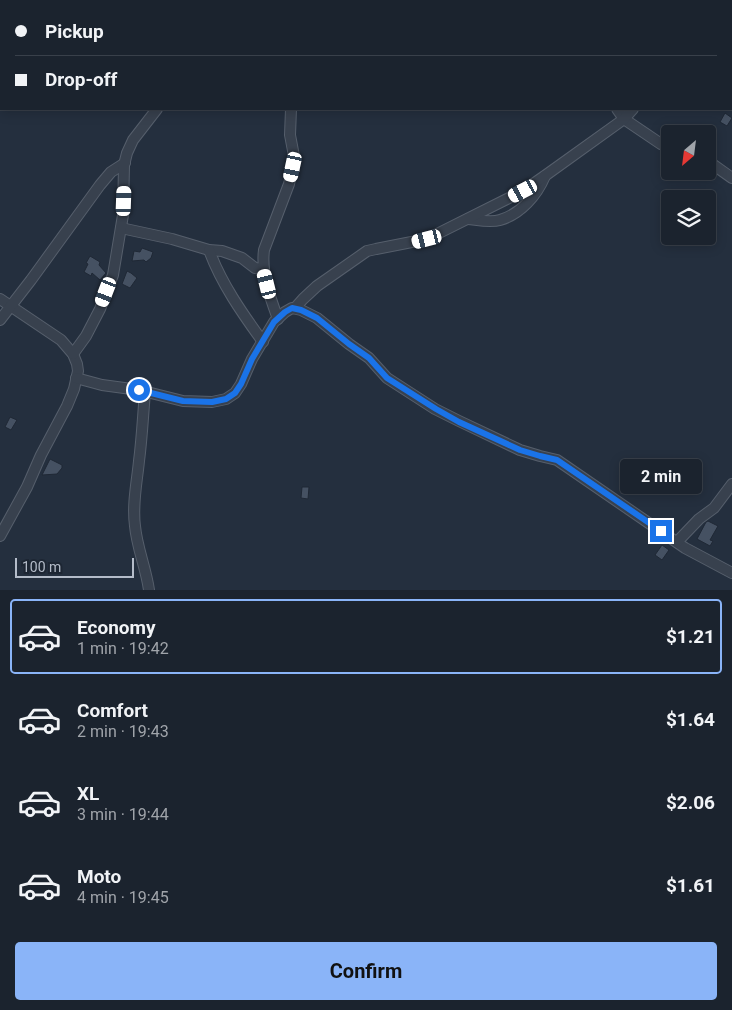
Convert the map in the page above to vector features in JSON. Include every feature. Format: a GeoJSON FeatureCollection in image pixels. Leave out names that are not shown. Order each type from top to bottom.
{"type":"FeatureCollection","features":[{"type":"Feature","properties":{"kind":"street"},"geometry":{"type":"LineString","coordinates":[[74,354],[100,309],[113,275],[123,215],[127,153],[133,140],[156,110]]}},
{"type":"Feature","properties":{"kind":"street"},"geometry":{"type":"LineString","coordinates":[[278,319],[262,261],[264,250],[289,184],[293,167],[294,156],[290,134],[291,110]]}},
{"type":"Feature","properties":{"kind":"street"},"geometry":{"type":"LineString","coordinates":[[618,110],[624,119],[661,144]]}},
{"type":"Feature","properties":{"kind":"street"},"geometry":{"type":"LineString","coordinates":[[295,308],[317,286],[367,251],[427,239],[523,191],[624,119],[632,110]]}},
{"type":"Feature","properties":{"kind":"street"},"geometry":{"type":"LineString","coordinates":[[0,320],[100,185],[111,172],[125,163]]}},
{"type":"Feature","properties":{"kind":"street"},"geometry":{"type":"LineString","coordinates":[[716,167],[732,178]]}},
{"type":"Feature","properties":{"kind":"street"},"geometry":{"type":"LineString","coordinates":[[468,219],[500,220],[514,214],[538,191],[546,175]]}},
{"type":"Feature","properties":{"kind":"street"},"geometry":{"type":"LineString","coordinates":[[121,228],[209,250],[222,251],[239,257],[255,268],[263,269]]}},
{"type":"Feature","properties":{"kind":"street"},"geometry":{"type":"LineString","coordinates":[[209,250],[222,280],[263,342]]}},
{"type":"Feature","properties":{"kind":"street"},"geometry":{"type":"LineString","coordinates":[[0,299],[62,340],[74,354],[78,370],[74,389],[67,406],[41,455],[27,487],[4,523],[0,536]]}},
{"type":"Feature","properties":{"kind":"street"},"geometry":{"type":"LineString","coordinates":[[76,378],[183,401],[212,402],[226,399],[235,393],[241,384],[252,359],[274,322],[285,312],[295,308],[317,318],[369,358],[387,378],[418,398],[459,422],[520,450],[557,460],[693,553],[732,573]]}},
{"type":"Feature","properties":{"kind":"street"},"geometry":{"type":"LineString","coordinates":[[145,392],[140,460],[134,500],[134,526],[148,590]]}},
{"type":"Feature","properties":{"kind":"street"},"geometry":{"type":"LineString","coordinates":[[677,542],[699,519],[714,508],[732,484]]}},
{"type":"Feature","properties":{"kind":"building"},"geometry":{"type":"Polygon","coordinates":[[[725,113],[732,118],[727,126],[720,122],[725,113]]]}},
{"type":"Feature","properties":{"kind":"building"},"geometry":{"type":"Polygon","coordinates":[[[142,248],[153,252],[151,258],[146,262],[144,260],[132,261],[134,251],[140,252],[142,248]]]}},
{"type":"Feature","properties":{"kind":"building"},"geometry":{"type":"Polygon","coordinates":[[[90,256],[100,262],[99,265],[106,273],[100,280],[92,273],[91,276],[84,272],[90,256]]]}},
{"type":"Feature","properties":{"kind":"building"},"geometry":{"type":"Polygon","coordinates":[[[127,271],[137,278],[130,288],[122,284],[127,271]]]}},
{"type":"Feature","properties":{"kind":"building"},"geometry":{"type":"Polygon","coordinates":[[[10,417],[17,420],[11,430],[5,427],[10,417]]]}},
{"type":"Feature","properties":{"kind":"building"},"geometry":{"type":"Polygon","coordinates":[[[50,459],[62,465],[62,468],[57,474],[42,475],[50,459]]]}},
{"type":"Feature","properties":{"kind":"building"},"geometry":{"type":"Polygon","coordinates":[[[302,487],[309,487],[308,499],[301,498],[302,487]]]}},
{"type":"Feature","properties":{"kind":"building"},"geometry":{"type":"Polygon","coordinates":[[[708,521],[718,526],[710,540],[713,541],[710,546],[697,539],[708,521]]]}},
{"type":"Feature","properties":{"kind":"building"},"geometry":{"type":"Polygon","coordinates":[[[662,545],[669,550],[662,560],[655,555],[662,545]]]}},
{"type":"Feature","properties":{"kind":"route"},"geometry":{"type":"LineString","coordinates":[[139,390],[183,401],[212,402],[226,399],[235,393],[241,384],[252,359],[274,322],[292,308],[301,310],[317,318],[369,358],[387,378],[427,404],[459,422],[520,450],[557,460],[661,531]]}}]}
